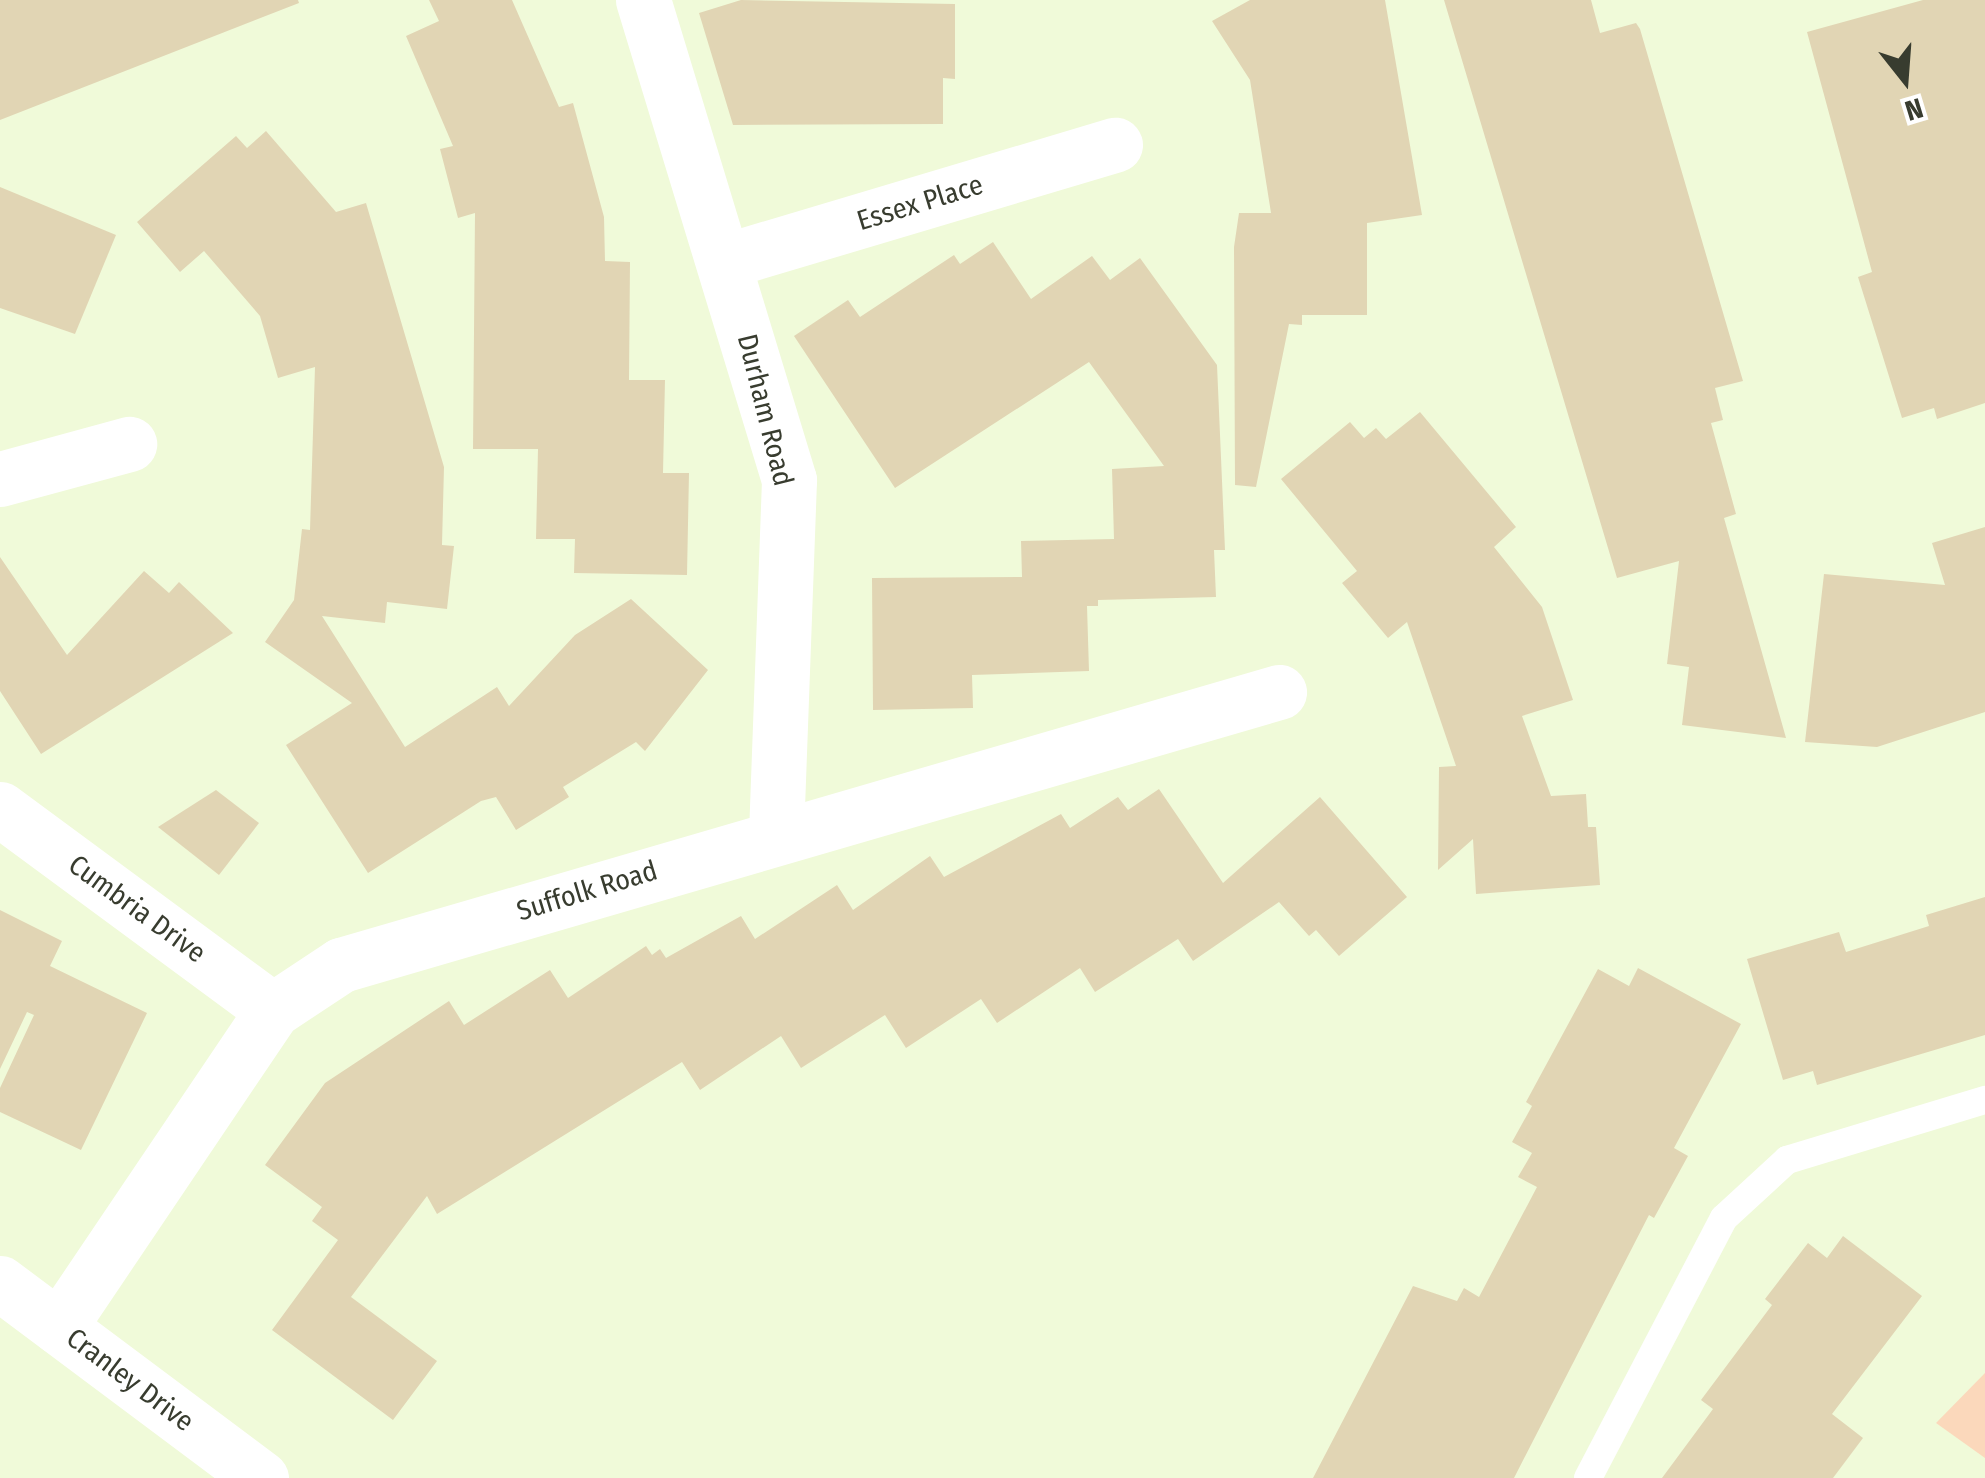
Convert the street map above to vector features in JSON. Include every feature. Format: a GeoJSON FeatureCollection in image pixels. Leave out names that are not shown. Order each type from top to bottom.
{"type":"FeatureCollection","features":[{"type":"Feature","properties":{"kind":"street","name":"Durham Road"},"geometry":{"type":"LineString","coordinates":[[643,0],[725,261],[788,480],[776,834]]}},
{"type":"Feature","properties":{"kind":"street","name":"Essex Place"},"geometry":{"type":"LineString","coordinates":[[725,261],[1116,144]]}},
{"type":"Feature","properties":{"kind":"street"},"geometry":{"type":"LineString","coordinates":[[0,479],[129,444]]}},
{"type":"Feature","properties":{"kind":"street","name":"Suffolk Road"},"geometry":{"type":"LineString","coordinates":[[59,1327],[274,1010],[341,964],[776,834],[1280,692]]}},
{"type":"Feature","properties":{"kind":"street","name":"Cumbria Drive"},"geometry":{"type":"LineString","coordinates":[[0,809],[274,1010]]}},
{"type":"Feature","properties":{"kind":"street","name":"Cranley Drive"},"geometry":{"type":"LineString","coordinates":[[0,1283],[261,1478]]}},
{"type":"Feature","properties":{"kind":"lane"},"geometry":{"type":"LineString","coordinates":[[1588,1478],[1724,1218],[1788,1160],[1985,1100]]}},
{"type":"Feature","properties":{"kind":"shaded area"},"geometry":{"type":"Polygon","coordinates":[[[1985,1373],[1985,1458],[1936,1423],[1985,1373]]]}},
{"type":"Feature","properties":{"kind":"building"},"geometry":{"type":"Polygon","coordinates":[[[0,0],[298,0],[299,3],[0,120],[0,0]]]}},
{"type":"Feature","properties":{"kind":"building"},"geometry":{"type":"Polygon","coordinates":[[[429,0],[512,0],[559,107],[573,103],[604,217],[605,261],[630,262],[629,380],[665,380],[663,473],[689,473],[687,575],[574,573],[575,539],[536,539],[538,449],[473,449],[475,213],[458,218],[440,149],[453,146],[406,36],[439,21],[429,0]]]}},
{"type":"Feature","properties":{"kind":"building"},"geometry":{"type":"Polygon","coordinates":[[[741,0],[955,4],[955,79],[943,78],[943,124],[733,125],[699,13],[741,0]]]}},
{"type":"Feature","properties":{"kind":"building"},"geometry":{"type":"Polygon","coordinates":[[[1250,0],[1385,0],[1422,215],[1367,223],[1367,315],[1302,315],[1302,325],[1289,324],[1256,487],[1235,485],[1234,247],[1239,213],[1271,213],[1250,80],[1212,21],[1250,0]]]}},
{"type":"Feature","properties":{"kind":"building"},"geometry":{"type":"Polygon","coordinates":[[[1444,0],[1591,0],[1600,33],[1636,23],[1640,29],[1743,381],[1715,388],[1723,420],[1711,423],[1736,514],[1724,518],[1786,738],[1682,725],[1689,667],[1667,664],[1679,561],[1617,578],[1444,0]]]}},
{"type":"Feature","properties":{"kind":"building"},"geometry":{"type":"Polygon","coordinates":[[[1923,0],[1985,0],[1985,403],[1937,419],[1934,408],[1902,418],[1858,277],[1872,272],[1807,32],[1923,0]]]}},
{"type":"Feature","properties":{"kind":"building"},"geometry":{"type":"Polygon","coordinates":[[[266,131],[336,212],[366,203],[444,467],[442,545],[454,546],[447,609],[387,602],[385,623],[322,616],[405,747],[497,687],[509,706],[575,635],[631,599],[708,670],[645,751],[636,742],[563,787],[569,797],[516,830],[496,797],[481,801],[368,873],[286,745],[352,703],[265,642],[294,600],[302,529],[310,530],[315,367],[278,378],[260,316],[204,251],[180,272],[137,222],[236,136],[247,148],[266,131]]]}},
{"type":"Feature","properties":{"kind":"building"},"geometry":{"type":"Polygon","coordinates":[[[0,187],[116,235],[75,334],[0,308],[0,187]]]}},
{"type":"Feature","properties":{"kind":"building"},"geometry":{"type":"Polygon","coordinates":[[[993,242],[1031,299],[1092,256],[1110,280],[1140,258],[1217,365],[1225,550],[1214,550],[1216,597],[1098,600],[1098,606],[1087,606],[1089,671],[972,675],[973,708],[873,710],[872,578],[1022,577],[1021,541],[1114,539],[1112,469],[1164,466],[1089,362],[895,488],[794,336],[848,300],[860,317],[954,255],[960,264],[993,242]]]}},
{"type":"Feature","properties":{"kind":"building"},"geometry":{"type":"Polygon","coordinates":[[[1420,412],[1516,527],[1494,547],[1542,607],[1573,700],[1522,716],[1551,796],[1586,794],[1588,827],[1596,827],[1600,885],[1476,894],[1473,839],[1438,870],[1439,767],[1456,766],[1407,622],[1388,638],[1342,583],[1357,571],[1281,479],[1350,422],[1364,438],[1376,428],[1386,439],[1420,412]]]}},
{"type":"Feature","properties":{"kind":"building"},"geometry":{"type":"Polygon","coordinates":[[[1985,527],[1985,712],[1877,747],[1805,742],[1824,574],[1945,585],[1932,543],[1985,527]]]}},
{"type":"Feature","properties":{"kind":"building"},"geometry":{"type":"Polygon","coordinates":[[[0,557],[67,655],[144,571],[169,593],[179,582],[233,633],[41,754],[0,691],[0,557]]]}},
{"type":"Feature","properties":{"kind":"building"},"geometry":{"type":"Polygon","coordinates":[[[1159,789],[1223,883],[1320,797],[1407,897],[1339,956],[1316,930],[1309,936],[1279,902],[1193,961],[1178,939],[1095,992],[1080,968],[997,1023],[981,999],[906,1048],[885,1015],[801,1068],[781,1036],[700,1090],[682,1062],[437,1214],[427,1196],[351,1297],[437,1361],[393,1420],[272,1330],[338,1240],[312,1221],[322,1207],[265,1165],[325,1083],[449,1001],[464,1025],[550,970],[568,998],[646,946],[652,955],[660,949],[666,958],[741,916],[755,939],[837,885],[853,910],[930,856],[944,877],[1061,814],[1070,828],[1118,797],[1128,810],[1159,789]]]}},
{"type":"Feature","properties":{"kind":"building"},"geometry":{"type":"Polygon","coordinates":[[[216,790],[259,823],[219,875],[158,827],[216,790]]]}},
{"type":"Feature","properties":{"kind":"building"},"geometry":{"type":"Polygon","coordinates":[[[1985,897],[1985,1035],[1817,1085],[1813,1071],[1783,1080],[1747,959],[1839,932],[1846,952],[1929,926],[1926,915],[1985,897]]]}},
{"type":"Feature","properties":{"kind":"building"},"geometry":{"type":"Polygon","coordinates":[[[0,910],[62,941],[50,966],[147,1013],[81,1150],[0,1112],[0,1088],[34,1015],[27,1012],[0,1069],[0,910]]]}},
{"type":"Feature","properties":{"kind":"building"},"geometry":{"type":"Polygon","coordinates":[[[1638,968],[1741,1024],[1674,1148],[1688,1156],[1654,1218],[1649,1215],[1514,1478],[1313,1478],[1413,1286],[1457,1301],[1464,1288],[1479,1297],[1537,1187],[1518,1177],[1532,1153],[1512,1142],[1532,1106],[1526,1102],[1598,969],[1629,986],[1638,968]]]}},
{"type":"Feature","properties":{"kind":"building"},"geometry":{"type":"Polygon","coordinates":[[[1843,1236],[1922,1296],[1832,1414],[1863,1438],[1833,1478],[1662,1478],[1713,1409],[1701,1400],[1772,1305],[1765,1299],[1808,1243],[1827,1258],[1843,1236]]]}}]}
